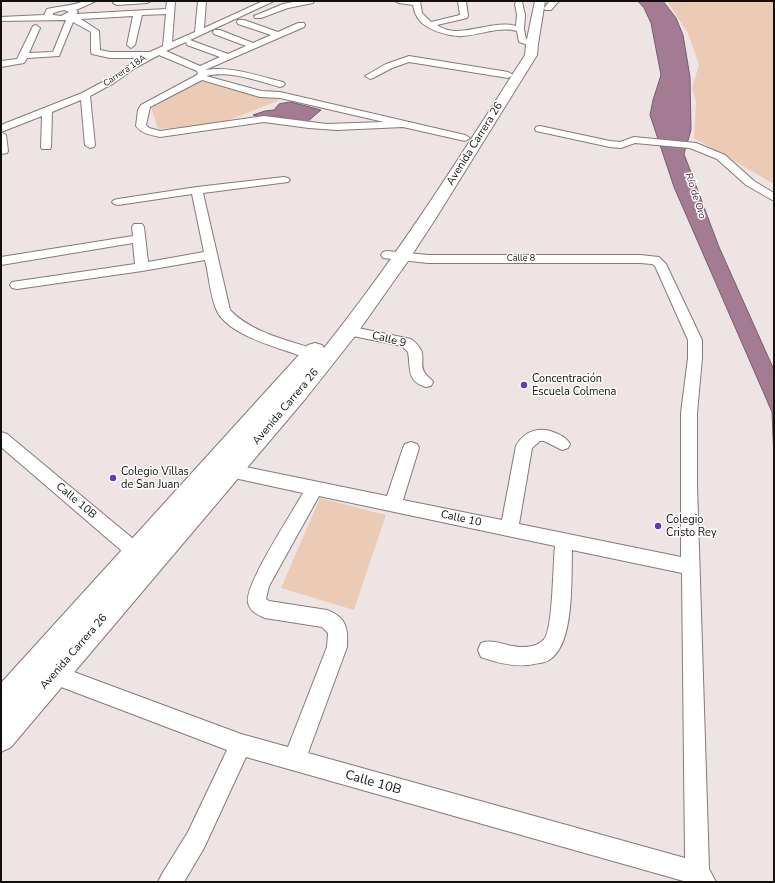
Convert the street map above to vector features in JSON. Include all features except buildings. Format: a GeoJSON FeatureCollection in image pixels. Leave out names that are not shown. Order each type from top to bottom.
{"type":"FeatureCollection","features":[{"type":"Feature","properties":{"kind":"main road","name":"Avenida Carrera 26"},"geometry":{"type":"LineString","coordinates":[[1,738],[54,675],[143,558],[395,256],[447,189],[531,55],[531,46],[535,26],[543,20],[549,3]]}},
{"type":"Feature","properties":{"kind":"main road","name":"Avenida Carrera 26"},"geometry":{"type":"LineString","coordinates":[[1,704],[143,558],[231,471],[299,393],[348,331],[395,256],[465,138],[523,53],[531,46]]}},
{"type":"Feature","properties":{"kind":"street"},"geometry":{"type":"LineString","coordinates":[[117,2],[147,1]]}},
{"type":"Feature","properties":{"kind":"street"},"geometry":{"type":"LineString","coordinates":[[160,52],[171,1]]}},
{"type":"Feature","properties":{"kind":"street"},"geometry":{"type":"LineString","coordinates":[[199,33],[202,1]]}},
{"type":"Feature","properties":{"kind":"street","name":"Carrera 18A"},"geometry":{"type":"LineString","coordinates":[[1,129],[85,95],[111,81],[132,66],[267,1]]}},
{"type":"Feature","properties":{"kind":"street"},"geometry":{"type":"LineString","coordinates":[[70,14],[95,31],[95,52],[110,55],[160,52],[190,43],[217,32],[237,16],[265,12],[310,1]]}},
{"type":"Feature","properties":{"kind":"street"},"geometry":{"type":"LineString","coordinates":[[399,1],[416,2],[418,12],[428,24],[438,30],[454,34],[468,34],[496,26],[520,29]]}},
{"type":"Feature","properties":{"kind":"street"},"geometry":{"type":"LineString","coordinates":[[428,24],[464,16],[462,1]]}},
{"type":"Feature","properties":{"kind":"street"},"geometry":{"type":"LineString","coordinates":[[23,56],[56,54],[70,14],[88,2]]}},
{"type":"Feature","properties":{"kind":"street"},"geometry":{"type":"LineString","coordinates":[[44,3],[44,6],[57,18],[70,14],[170,11]]}},
{"type":"Feature","properties":{"kind":"street"},"geometry":{"type":"LineString","coordinates":[[519,4],[522,40],[531,46]]}},
{"type":"Feature","properties":{"kind":"street"},"geometry":{"type":"LineString","coordinates":[[265,12],[301,25],[229,57],[146,105],[143,110],[141,126],[145,130],[160,134],[269,119],[329,127],[402,124]]}},
{"type":"Feature","properties":{"kind":"street"},"geometry":{"type":"LineString","coordinates":[[1,19],[51,13]]}},
{"type":"Feature","properties":{"kind":"street"},"geometry":{"type":"LineString","coordinates":[[131,45],[138,13]]}},
{"type":"Feature","properties":{"kind":"street"},"geometry":{"type":"LineString","coordinates":[[237,16],[279,35]]}},
{"type":"Feature","properties":{"kind":"street"},"geometry":{"type":"LineString","coordinates":[[1,64],[19,62],[36,28]]}},
{"type":"Feature","properties":{"kind":"street"},"geometry":{"type":"LineString","coordinates":[[217,32],[254,46]]}},
{"type":"Feature","properties":{"kind":"street"},"geometry":{"type":"LineString","coordinates":[[190,43],[229,57]]}},
{"type":"Feature","properties":{"kind":"street"},"geometry":{"type":"LineString","coordinates":[[160,52],[201,73],[260,94],[280,95],[465,138]]}},
{"type":"Feature","properties":{"kind":"street"},"geometry":{"type":"LineString","coordinates":[[370,76],[380,70],[409,59],[508,75]]}},
{"type":"Feature","properties":{"kind":"street"},"geometry":{"type":"LineString","coordinates":[[201,73],[230,72],[280,84]]}},
{"type":"Feature","properties":{"kind":"street"},"geometry":{"type":"LineString","coordinates":[[85,95],[90,145]]}},
{"type":"Feature","properties":{"kind":"street"},"geometry":{"type":"LineString","coordinates":[[46,147],[47,111]]}},
{"type":"Feature","properties":{"kind":"street"},"geometry":{"type":"LineString","coordinates":[[540,129],[610,144],[621,145],[634,140],[692,145],[721,157],[750,183],[774,198]]}},
{"type":"Feature","properties":{"kind":"street"},"geometry":{"type":"LineString","coordinates":[[1,135],[3,151]]}},
{"type":"Feature","properties":{"kind":"street"},"geometry":{"type":"LineString","coordinates":[[118,202],[197,190],[284,180]]}},
{"type":"Feature","properties":{"kind":"street"},"geometry":{"type":"LineString","coordinates":[[197,190],[220,303],[225,314],[236,324],[312,354]]}},
{"type":"Feature","properties":{"kind":"street"},"geometry":{"type":"LineString","coordinates":[[1,261],[138,233],[142,267]]}},
{"type":"Feature","properties":{"kind":"street"},"geometry":{"type":"LineString","coordinates":[[16,285],[142,267],[211,255]]}},
{"type":"Feature","properties":{"kind":"street","name":"Calle 8"},"geometry":{"type":"LineString","coordinates":[[395,256],[428,259],[640,259],[655,260],[660,264],[695,340],[695,358],[689,413],[690,567]]}},
{"type":"Feature","properties":{"kind":"street","name":"Calle 9"},"geometry":{"type":"LineString","coordinates":[[348,331],[406,342],[413,347],[416,352],[415,372],[419,378],[426,382]]}},
{"type":"Feature","properties":{"kind":"street"},"geometry":{"type":"LineString","coordinates":[[509,529],[524,446],[532,437],[541,434],[562,444]]}},
{"type":"Feature","properties":{"kind":"street","name":"Calle 10B"},"geometry":{"type":"LineString","coordinates":[[1,438],[143,558]]}},
{"type":"Feature","properties":{"kind":"street"},"geometry":{"type":"LineString","coordinates":[[393,504],[411,448]]}},
{"type":"Feature","properties":{"kind":"street","name":"Calle 10"},"geometry":{"type":"LineString","coordinates":[[231,471],[690,567]]}},
{"type":"Feature","properties":{"kind":"street"},"geometry":{"type":"LineString","coordinates":[[294,761],[337,647],[338,630],[327,618],[265,609],[257,603],[257,594],[260,584],[316,488]]}},
{"type":"Feature","properties":{"kind":"street"},"geometry":{"type":"LineString","coordinates":[[488,650],[522,657],[543,653],[552,644],[559,625],[564,540]]}},
{"type":"Feature","properties":{"kind":"street"},"geometry":{"type":"LineString","coordinates":[[690,567],[701,877]]}},
{"type":"Feature","properties":{"kind":"street","name":"Calle 10B"},"geometry":{"type":"LineString","coordinates":[[54,675],[241,745],[701,877]]}},
{"type":"Feature","properties":{"kind":"street"},"geometry":{"type":"LineString","coordinates":[[170,882],[196,840],[241,745]]}},
{"type":"Feature","properties":{"kind":"shaded area"},"geometry":{"type":"Polygon","coordinates":[[[667,1],[774,1],[774,184],[694,138],[696,102],[692,88],[699,65],[688,33],[667,1]]]}},
{"type":"Feature","properties":{"kind":"shaded area"},"geometry":{"type":"Polygon","coordinates":[[[200,81],[280,100],[219,124],[158,129],[151,107],[200,81]]]}},
{"type":"Feature","properties":{"kind":"shaded area"},"geometry":{"type":"Polygon","coordinates":[[[320,498],[386,515],[354,610],[281,588],[320,498]]]}},
{"type":"Feature","properties":{"kind":"water","name":"Río de Oro"},"geometry":{"type":"Polygon","coordinates":[[[638,1],[663,1],[676,18],[683,35],[690,77],[691,130],[684,154],[719,247],[774,370],[774,459],[772,412],[674,187],[650,115],[661,75],[651,23],[644,8],[638,1]]]}},
{"type":"Feature","properties":{"kind":"water"},"geometry":{"type":"Polygon","coordinates":[[[291,102],[321,110],[306,123],[293,122],[279,116],[260,117],[253,115],[274,110],[279,104],[291,102]]]}},
{"type":"Feature","properties":{"kind":"place","name":"Concentración Escuela Colmena"},"geometry":{"type":"Point","coordinates":[524,385]}},
{"type":"Feature","properties":{"kind":"place","name":"Colegio Villas de San Juan"},"geometry":{"type":"Point","coordinates":[113,478]}},
{"type":"Feature","properties":{"kind":"place","name":"Colegio Cristo Rey"},"geometry":{"type":"Point","coordinates":[658,526]}}]}
